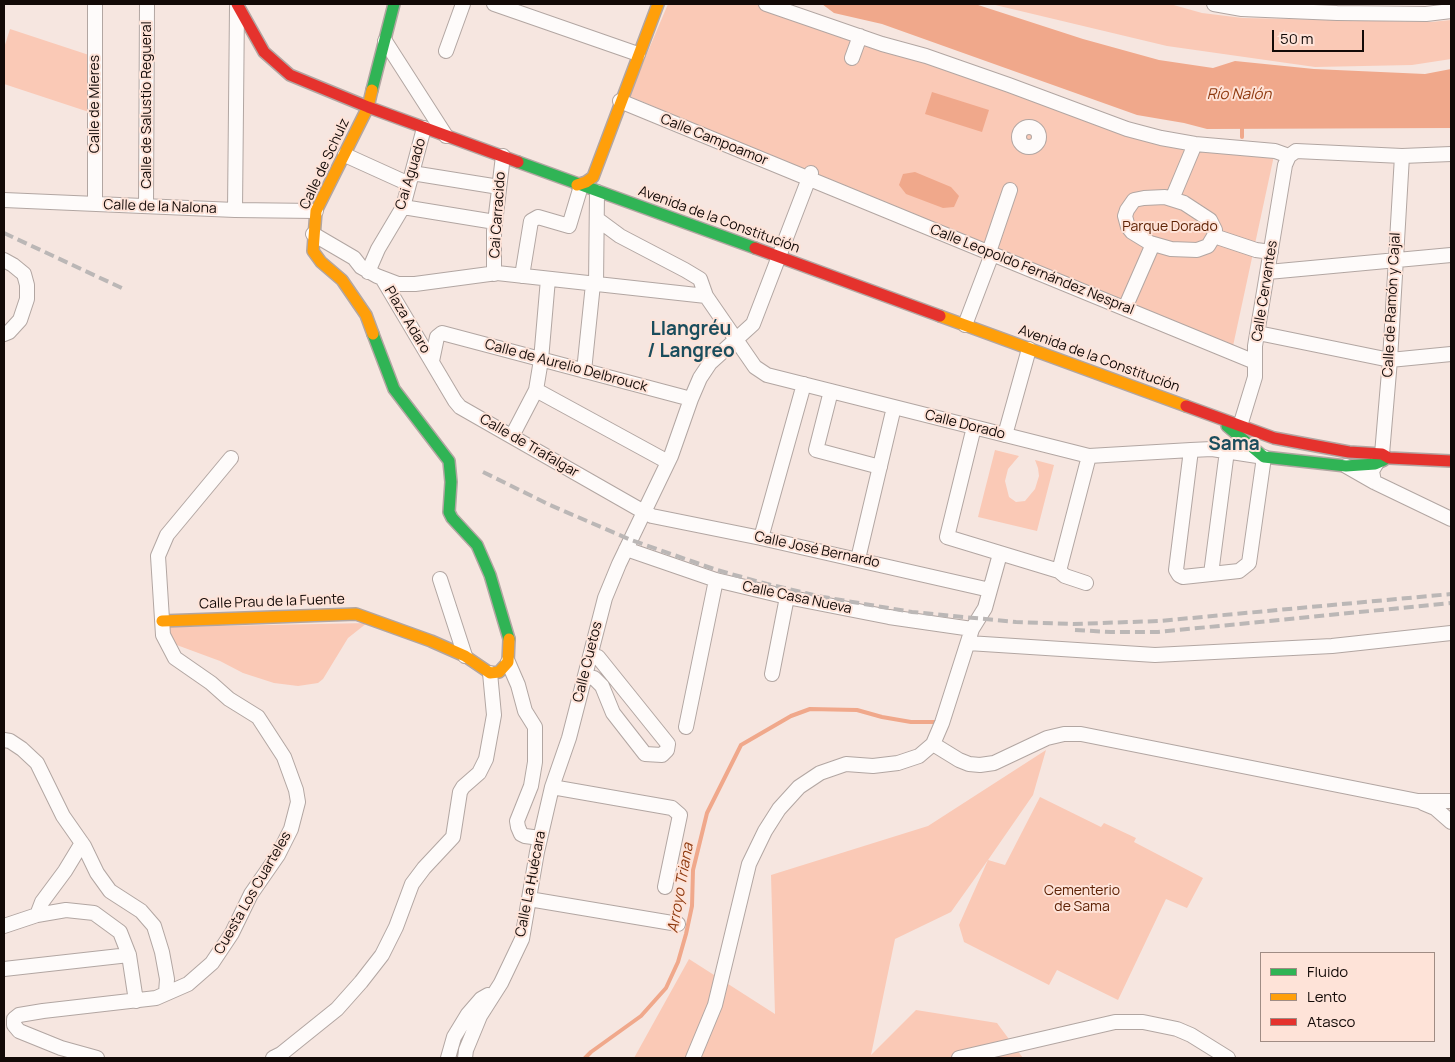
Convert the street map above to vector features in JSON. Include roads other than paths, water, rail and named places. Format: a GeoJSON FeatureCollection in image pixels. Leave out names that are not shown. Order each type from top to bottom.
{"type":"FeatureCollection","features":[{"type":"Feature","properties":{"kind":"street","name":"Calle de Mieres"},"geometry":{"type":"LineString","coordinates":[[95,4],[95,204]]}},
{"type":"Feature","properties":{"kind":"street","name":"Calle de Salustio Regueral"},"geometry":{"type":"LineString","coordinates":[[146,206],[147,4]]}},
{"type":"Feature","properties":{"kind":"street","name":"Calle de Schulz"},"geometry":{"type":"LineString","coordinates":[[313,234],[316,211],[368,107],[394,4]]}},
{"type":"Feature","properties":{"kind":"street"},"geometry":{"type":"LineString","coordinates":[[446,51],[463,4]]}},
{"type":"Feature","properties":{"kind":"street"},"geometry":{"type":"LineString","coordinates":[[494,4],[644,51]]}},
{"type":"Feature","properties":{"kind":"street"},"geometry":{"type":"LineString","coordinates":[[521,276],[531,220],[538,216],[569,226],[579,185],[592,177],[620,101],[644,51],[658,4]]}},
{"type":"Feature","properties":{"kind":"street"},"geometry":{"type":"LineString","coordinates":[[766,4],[1009,85],[1081,113],[1161,138],[1195,144],[1278,151],[1289,156],[1296,152],[1402,156],[1451,154]]}},
{"type":"Feature","properties":{"kind":"street"},"geometry":{"type":"LineString","coordinates":[[1214,4],[1242,9],[1337,13],[1426,14],[1451,11]]}},
{"type":"Feature","properties":{"kind":"street"},"geometry":{"type":"LineString","coordinates":[[235,210],[237,5]]}},
{"type":"Feature","properties":{"kind":"street","name":"Avenida de la Constitución"},"geometry":{"type":"LineString","coordinates":[[237,5],[264,52],[290,75],[368,107],[1230,424],[1274,438],[1382,459]]}},
{"type":"Feature","properties":{"kind":"street"},"geometry":{"type":"LineString","coordinates":[[852,58],[860,36]]}},
{"type":"Feature","properties":{"kind":"street"},"geometry":{"type":"LineString","coordinates":[[385,41],[446,136]]}},
{"type":"Feature","properties":{"kind":"street","name":"Calle Campoamor"},"geometry":{"type":"LineString","coordinates":[[620,101],[810,176]]}},
{"type":"Feature","properties":{"kind":"street","name":"Cai Aguado"},"geometry":{"type":"LineString","coordinates":[[376,275],[378,249],[403,207],[424,128]]}},
{"type":"Feature","properties":{"kind":"street"},"geometry":{"type":"LineString","coordinates":[[1172,199],[1195,144]]}},
{"type":"Feature","properties":{"kind":"street"},"geometry":{"type":"LineString","coordinates":[[345,155],[411,179],[499,187]]}},
{"type":"Feature","properties":{"kind":"street","name":"Cai Carracido"},"geometry":{"type":"LineString","coordinates":[[496,274],[495,222],[503,156]]}},
{"type":"Feature","properties":{"kind":"street","name":"Calle Cervantes"},"geometry":{"type":"LineString","coordinates":[[1212,449],[1222,442],[1227,434],[1230,424],[1255,377],[1258,333],[1285,164],[1289,156]]}},
{"type":"Feature","properties":{"kind":"street","name":"Calle de Ramón y Cajal"},"geometry":{"type":"LineString","coordinates":[[1374,482],[1372,471],[1382,459],[1402,156]]}},
{"type":"Feature","properties":{"kind":"street","name":"Calle Leopoldo Fernández Nespral"},"geometry":{"type":"LineString","coordinates":[[810,176],[990,253],[1255,362]]}},
{"type":"Feature","properties":{"kind":"street","name":"Calle Cuetos"},"geometry":{"type":"LineString","coordinates":[[552,787],[569,738],[606,598],[628,544],[668,462],[690,399],[700,378],[710,363],[753,324],[810,176]]}},
{"type":"Feature","properties":{"kind":"street"},"geometry":{"type":"LineString","coordinates":[[584,371],[596,285],[598,192],[592,177]]}},
{"type":"Feature","properties":{"kind":"street"},"geometry":{"type":"LineString","coordinates":[[965,325],[1010,190]]}},
{"type":"Feature","properties":{"kind":"street"},"geometry":{"type":"LineString","coordinates":[[1165,197],[1172,199],[1184,203],[1210,220],[1215,230],[1214,236],[1208,246],[1198,250],[1170,249],[1153,244],[1132,232],[1128,227],[1127,210],[1134,200],[1140,198],[1165,197]]}},
{"type":"Feature","properties":{"kind":"street","name":"Calle de la Nalona"},"geometry":{"type":"LineString","coordinates":[[4,200],[235,210],[316,211]]}},
{"type":"Feature","properties":{"kind":"street"},"geometry":{"type":"LineString","coordinates":[[403,207],[495,222]]}},
{"type":"Feature","properties":{"kind":"street","name":"Calle Dorado"},"geometry":{"type":"LineString","coordinates":[[597,219],[620,236],[700,279],[706,296],[755,367],[767,375],[1090,456],[1212,449],[1232,452]]}},
{"type":"Feature","properties":{"kind":"street"},"geometry":{"type":"LineString","coordinates":[[313,234],[354,258],[360,267],[398,284],[415,284],[496,274],[706,296]]}},
{"type":"Feature","properties":{"kind":"street"},"geometry":{"type":"LineString","coordinates":[[313,234],[313,252],[321,262],[342,280],[366,315],[394,389],[448,461],[451,482],[449,512],[452,518],[478,545],[490,575],[510,642],[508,662],[518,684],[526,711],[535,728],[535,762],[530,786],[518,821],[518,828],[521,834],[525,836],[540,838]]}},
{"type":"Feature","properties":{"kind":"street"},"geometry":{"type":"LineString","coordinates":[[1214,236],[1256,250],[1271,252]]}},
{"type":"Feature","properties":{"kind":"street"},"geometry":{"type":"LineString","coordinates":[[1125,308],[1153,244]]}},
{"type":"Feature","properties":{"kind":"street"},"geometry":{"type":"LineString","coordinates":[[1268,272],[1451,255]]}},
{"type":"Feature","properties":{"kind":"street"},"geometry":{"type":"LineString","coordinates":[[4,260],[24,274],[27,285],[27,299],[20,320],[9,332],[4,334]]}},
{"type":"Feature","properties":{"kind":"street","name":"Plaza Adaro"},"geometry":{"type":"LineString","coordinates":[[376,275],[432,361]]}},
{"type":"Feature","properties":{"kind":"street"},"geometry":{"type":"LineString","coordinates":[[512,436],[536,390],[541,360],[548,279]]}},
{"type":"Feature","properties":{"kind":"street","name":"Plaza Adaro"},"geometry":{"type":"LineString","coordinates":[[432,361],[437,337],[442,333]]}},
{"type":"Feature","properties":{"kind":"street","name":"Calle de Aurelio Delbrouck"},"geometry":{"type":"LineString","coordinates":[[442,333],[690,399]]}},
{"type":"Feature","properties":{"kind":"street"},"geometry":{"type":"LineString","coordinates":[[1258,333],[1390,360],[1451,354]]}},
{"type":"Feature","properties":{"kind":"street"},"geometry":{"type":"LineString","coordinates":[[1005,435],[1029,349]]}},
{"type":"Feature","properties":{"kind":"street","name":"Calle de Trafalgar"},"geometry":{"type":"LineString","coordinates":[[432,361],[455,402],[460,407],[644,512]]}},
{"type":"Feature","properties":{"kind":"street"},"geometry":{"type":"LineString","coordinates":[[762,538],[804,384]]}},
{"type":"Feature","properties":{"kind":"street"},"geometry":{"type":"LineString","coordinates":[[536,390],[668,462]]}},
{"type":"Feature","properties":{"kind":"street"},"geometry":{"type":"LineString","coordinates":[[831,391],[816,450],[880,467]]}},
{"type":"Feature","properties":{"kind":"street"},"geometry":{"type":"LineString","coordinates":[[858,559],[894,407]]}},
{"type":"Feature","properties":{"kind":"street"},"geometry":{"type":"LineString","coordinates":[[1230,424],[1259,452]]}},
{"type":"Feature","properties":{"kind":"street"},"geometry":{"type":"LineString","coordinates":[[974,427],[947,537],[1059,571],[1065,576],[1086,583]]}},
{"type":"Feature","properties":{"kind":"street"},"geometry":{"type":"LineString","coordinates":[[1259,452],[1273,446],[1329,455],[1344,451]]}},
{"type":"Feature","properties":{"kind":"street"},"geometry":{"type":"LineString","coordinates":[[1191,450],[1176,570],[1183,577],[1239,571],[1249,563],[1259,452]]}},
{"type":"Feature","properties":{"kind":"street"},"geometry":{"type":"LineString","coordinates":[[1211,574],[1232,452],[1259,452],[1346,466],[1382,459],[1451,461]]}},
{"type":"Feature","properties":{"kind":"street"},"geometry":{"type":"LineString","coordinates":[[1059,571],[1090,456]]}},
{"type":"Feature","properties":{"kind":"street","name":"Cuesta Los Cuarteles"},"geometry":{"type":"LineString","coordinates":[[9,1027],[19,1014],[156,998],[188,984],[212,963],[227,941],[251,894],[278,855],[291,829],[298,802],[296,790],[284,757],[258,717],[229,699],[211,683],[175,658],[163,635],[158,556],[167,535],[231,458]]}},
{"type":"Feature","properties":{"kind":"street"},"geometry":{"type":"LineString","coordinates":[[1346,466],[1374,482],[1451,519]]}},
{"type":"Feature","properties":{"kind":"street","name":"Calle José Bernardo"},"geometry":{"type":"LineString","coordinates":[[644,512],[652,516],[858,559],[990,590]]}},
{"type":"Feature","properties":{"kind":"street","name":"Calle Casa Nueva"},"geometry":{"type":"LineString","coordinates":[[628,544],[716,580],[970,636],[1155,655],[1332,646],[1451,633]]}},
{"type":"Feature","properties":{"kind":"street"},"geometry":{"type":"LineString","coordinates":[[693,1058],[715,1006],[749,864],[764,831],[779,809],[799,787],[820,773],[846,764],[873,766],[898,763],[920,756],[933,744],[942,723],[970,636],[985,608],[1000,554]]}},
{"type":"Feature","properties":{"kind":"street"},"geometry":{"type":"LineString","coordinates":[[440,579],[465,656]]}},
{"type":"Feature","properties":{"kind":"street"},"geometry":{"type":"LineString","coordinates":[[686,727],[716,580]]}},
{"type":"Feature","properties":{"kind":"street"},"geometry":{"type":"LineString","coordinates":[[772,674],[787,597]]}},
{"type":"Feature","properties":{"kind":"street","name":"Calle Prau de la Fuente"},"geometry":{"type":"LineString","coordinates":[[162,621],[356,614],[431,641],[465,656],[490,672]]}},
{"type":"Feature","properties":{"kind":"street"},"geometry":{"type":"LineString","coordinates":[[585,677],[594,678],[602,686],[613,713],[645,754],[662,755],[667,750],[668,744],[598,657],[590,656]]}},
{"type":"Feature","properties":{"kind":"street"},"geometry":{"type":"LineString","coordinates":[[272,1058],[281,1054],[337,1009],[361,982],[382,955],[396,927],[412,884],[453,837],[460,792],[479,773],[486,759],[494,714],[490,672],[499,672],[508,662]]}},
{"type":"Feature","properties":{"kind":"street"},"geometry":{"type":"LineString","coordinates":[[933,744],[960,760],[969,764],[980,765],[994,764],[1047,738],[1064,734],[1081,734],[1418,801],[1436,808],[1451,822]]}},
{"type":"Feature","properties":{"kind":"street"},"geometry":{"type":"LineString","coordinates":[[4,740],[10,741],[22,749],[37,763],[63,816],[82,843],[97,873],[110,891],[141,911],[154,926],[162,952],[167,979],[166,993]]}},
{"type":"Feature","properties":{"kind":"street"},"geometry":{"type":"LineString","coordinates":[[552,787],[672,808],[680,815],[665,887]]}},
{"type":"Feature","properties":{"kind":"street","name":"Calle La Ḥuécara"},"geometry":{"type":"LineString","coordinates":[[465,1058],[466,1050],[480,1016],[496,990],[522,939],[540,838],[552,787]]}},
{"type":"Feature","properties":{"kind":"street"},"geometry":{"type":"LineString","coordinates":[[1418,801],[1451,801]]}},
{"type":"Feature","properties":{"kind":"street"},"geometry":{"type":"LineString","coordinates":[[38,915],[42,902],[65,871],[82,843]]}},
{"type":"Feature","properties":{"kind":"street"},"geometry":{"type":"LineString","coordinates":[[529,899],[678,924]]}},
{"type":"Feature","properties":{"kind":"street"},"geometry":{"type":"LineString","coordinates":[[4,926],[38,915],[66,910],[94,913],[120,932],[129,955],[136,1001]]}},
{"type":"Feature","properties":{"kind":"street"},"geometry":{"type":"LineString","coordinates":[[4,969],[129,955]]}},
{"type":"Feature","properties":{"kind":"street"},"geometry":{"type":"LineString","coordinates":[[448,1058],[454,1037],[468,1014],[481,998],[496,990]]}},
{"type":"Feature","properties":{"kind":"street"},"geometry":{"type":"LineString","coordinates":[[959,1058],[1115,1022],[1143,1022],[1177,1029],[1217,1050],[1228,1058]]}},
{"type":"Feature","properties":{"kind":"street"},"geometry":{"type":"LineString","coordinates":[[9,1027],[45,1042],[97,1058]]}},
{"type":"Feature","properties":{"kind":"water","name":"Río Nalón"},"geometry":{"type":"Polygon","coordinates":[[[822,4],[975,4],[1083,39],[1159,60],[1213,68],[1235,61],[1314,69],[1425,74],[1451,69],[1451,128],[1207,129],[1137,115],[882,24],[834,13],[822,4]]]}},
{"type":"Feature","properties":{"kind":"water"},"geometry":{"type":"Polygon","coordinates":[[[932,92],[989,110],[982,132],[925,114],[932,92]]]}},
{"type":"Feature","properties":{"kind":"water"},"geometry":{"type":"Polygon","coordinates":[[[915,172],[951,187],[959,196],[954,207],[943,208],[906,194],[899,185],[903,174],[915,172]]]}},
{"type":"Feature","properties":{"kind":"waterway","name":"Arroyo Triana"},"geometry":{"type":"LineString","coordinates":[[1242,124],[1242,137]]}},
{"type":"Feature","properties":{"kind":"waterway","name":"Arroyo Triana"},"geometry":{"type":"LineString","coordinates":[[585,1058],[641,1016],[666,988],[678,962],[686,934],[692,906],[693,870],[707,813],[741,745],[791,716],[810,709],[857,710],[911,722],[935,722]]}},
{"type":"Feature","properties":{"kind":"railway"},"geometry":{"type":"LineString","coordinates":[[4,233],[126,290]]}},
{"type":"Feature","properties":{"kind":"railway"},"geometry":{"type":"LineString","coordinates":[[483,472],[550,505],[631,540],[717,570],[823,597],[912,612],[1016,622],[1073,624],[1159,621],[1451,594]]}},
{"type":"Feature","properties":{"kind":"railway"},"geometry":{"type":"LineString","coordinates":[[1075,630],[1158,632],[1451,603]]}},
{"type":"Feature","properties":{"kind":"district","name":"Llangréu / Langreo"},"geometry":{"type":"Point","coordinates":[691,341]}},
{"type":"Feature","properties":{"kind":"district","name":"Sama"},"geometry":{"type":"Point","coordinates":[1234,445]}},
{"type":"Feature","properties":{"kind":"park label","name":"Parque Dorado"},"geometry":{"type":"Point","coordinates":[1170,227]}},
{"type":"Feature","properties":{"kind":"park label","name":"Cementerio de Sama"},"geometry":{"type":"Point","coordinates":[1082,900]}}]}
